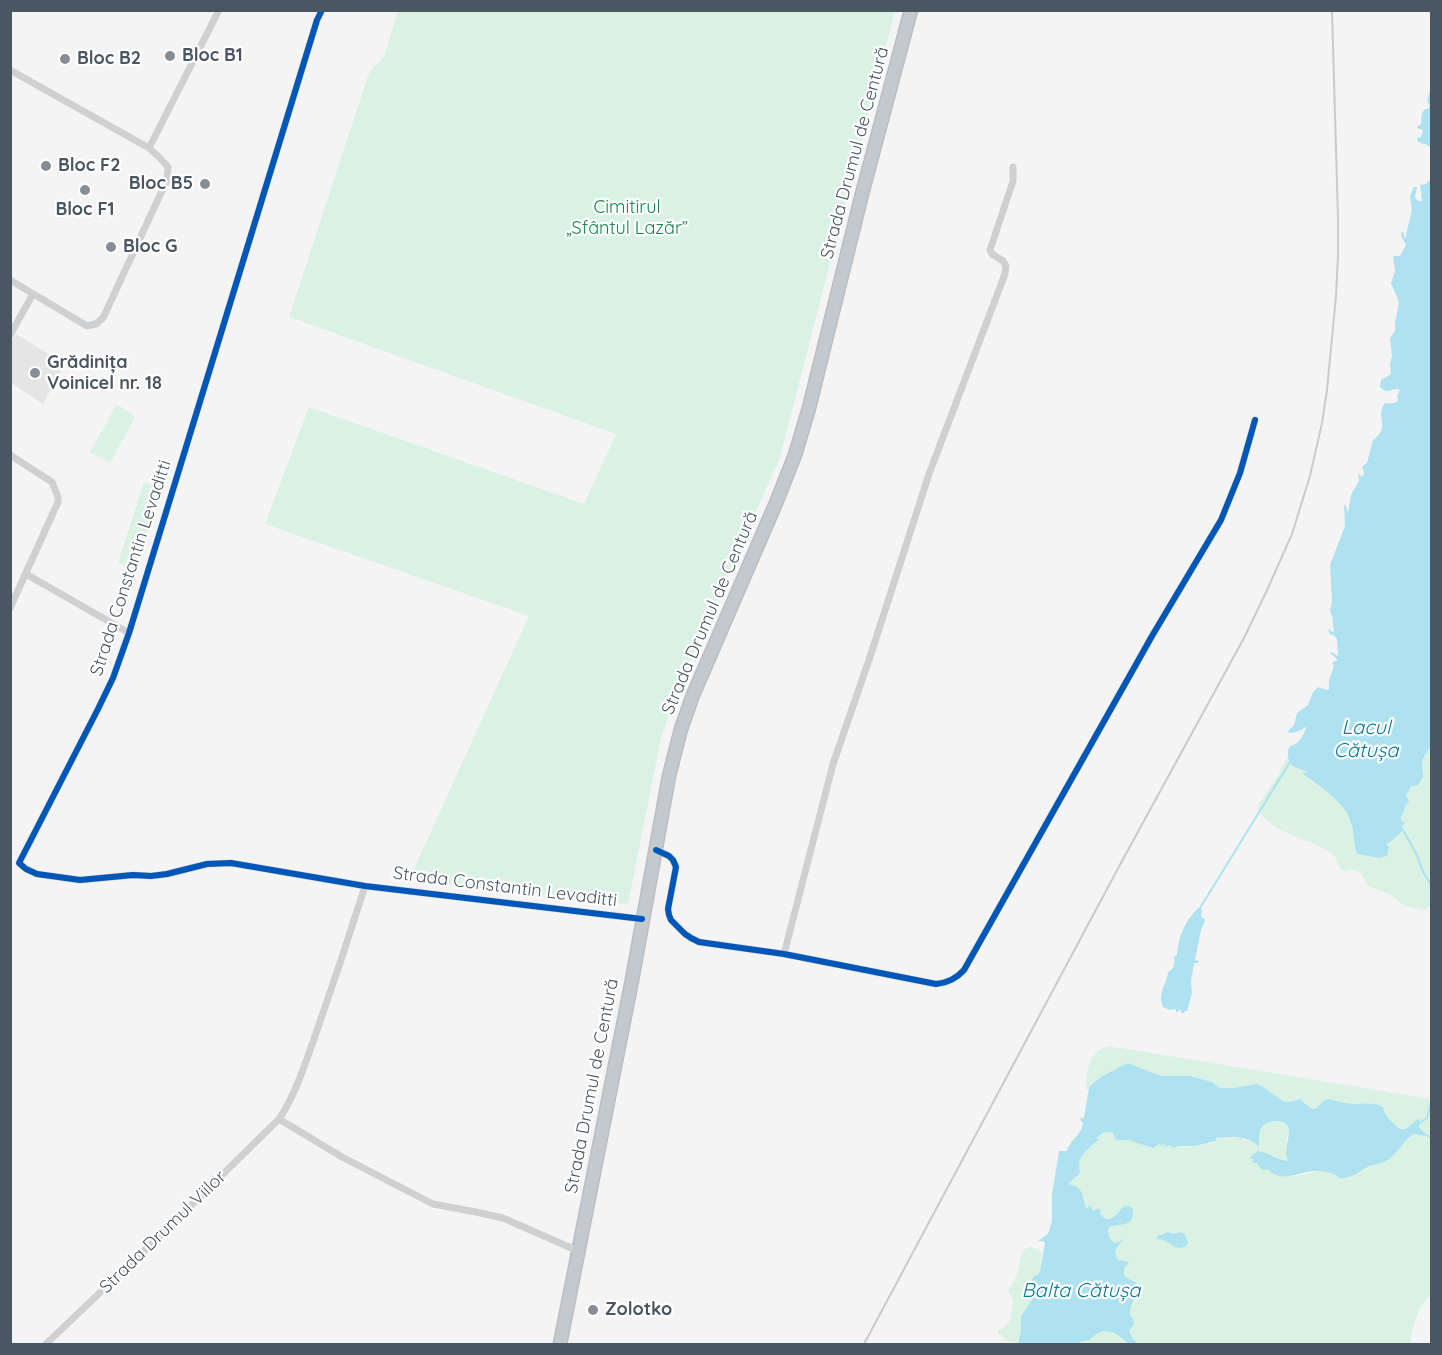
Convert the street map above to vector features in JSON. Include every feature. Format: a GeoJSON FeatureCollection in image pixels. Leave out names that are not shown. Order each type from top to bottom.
{"type":"FeatureCollection","features":[{"type":"Feature","properties":{"kind":"highway","name":"Strada Drumul de Centură"},"geometry":{"type":"LineString","coordinates":[[560,1344],[632,980],[669,776],[681,729],[693,695],[795,455],[911,10]]}},
{"type":"Feature","properties":{"kind":"street"},"geometry":{"type":"LineString","coordinates":[[149,148],[219,10]]}},
{"type":"Feature","properties":{"kind":"street","name":"Strada Constantin Levaditti"},"geometry":{"type":"LineString","coordinates":[[322,10],[317,20],[129,633],[113,678],[19,862],[26,869],[37,874],[80,880],[133,874],[151,876],[207,864],[231,863],[365,886],[642,919]]}},
{"type":"Feature","properties":{"kind":"street"},"geometry":{"type":"LineString","coordinates":[[10,70],[149,148],[168,167],[167,180],[103,318],[96,324],[87,326],[10,280]]}},
{"type":"Feature","properties":{"kind":"street"},"geometry":{"type":"LineString","coordinates":[[784,954],[833,764],[870,657],[928,474],[1005,274],[1004,261],[992,254],[990,250],[1013,181],[1013,166]]}},
{"type":"Feature","properties":{"kind":"street"},"geometry":{"type":"LineString","coordinates":[[10,335],[33,294]]}},
{"type":"Feature","properties":{"kind":"street"},"geometry":{"type":"LineString","coordinates":[[656,850],[669,856],[676,867],[668,909],[671,920],[685,934],[699,942],[784,954],[936,984],[950,981],[958,976],[964,970],[1152,636],[1221,520],[1240,473],[1255,420]]}},
{"type":"Feature","properties":{"kind":"street"},"geometry":{"type":"LineString","coordinates":[[10,455],[52,482],[58,497],[58,502],[10,608]]}},
{"type":"Feature","properties":{"kind":"street"},"geometry":{"type":"LineString","coordinates":[[26,574],[129,633]]}},
{"type":"Feature","properties":{"kind":"street","name":"Strada Drumul Viilor"},"geometry":{"type":"LineString","coordinates":[[46,1344],[176,1221],[279,1119],[298,1082],[365,886]]}},
{"type":"Feature","properties":{"kind":"street"},"geometry":{"type":"LineString","coordinates":[[279,1119],[342,1157],[433,1204],[502,1218],[578,1251]]}},
{"type":"Feature","properties":{"kind":"shaded area","name":"Grădinița Voinicel nr. 18"},"geometry":{"type":"Polygon","coordinates":[[[15,334],[65,363],[43,404],[11,383],[11,343],[15,334]]]}},
{"type":"Feature","properties":{"kind":"green space","name":"Cimitirul „Sfântul Lazăr”"},"geometry":{"type":"Polygon","coordinates":[[[398,10],[895,11],[780,457],[676,693],[661,738],[628,904],[409,880],[529,616],[265,524],[309,407],[584,504],[616,434],[289,317],[369,73],[384,57],[398,10]]]}},
{"type":"Feature","properties":{"kind":"green space"},"geometry":{"type":"Polygon","coordinates":[[[117,404],[135,417],[110,463],[90,452],[117,404]]]}},
{"type":"Feature","properties":{"kind":"green space"},"geometry":{"type":"Polygon","coordinates":[[[144,482],[160,488],[135,570],[118,563],[144,482]]]}},
{"type":"Feature","properties":{"kind":"green space"},"geometry":{"type":"Polygon","coordinates":[[[1431,745],[1431,906],[1424,910],[1404,906],[1391,895],[1367,885],[1357,871],[1341,870],[1335,857],[1326,850],[1283,831],[1264,818],[1257,809],[1288,756],[1294,767],[1311,772],[1303,774],[1330,794],[1346,811],[1354,835],[1357,854],[1379,858],[1387,856],[1389,847],[1385,844],[1393,840],[1402,826],[1403,810],[1409,802],[1406,794],[1423,773],[1422,762],[1431,745]]]}},
{"type":"Feature","properties":{"kind":"green space"},"geometry":{"type":"Polygon","coordinates":[[[1109,1046],[1431,1099],[1431,1293],[1419,1310],[1411,1334],[1411,1344],[1139,1344],[1134,1340],[1130,1333],[1134,1324],[1133,1318],[1130,1317],[1130,1309],[1135,1297],[1131,1292],[1137,1283],[1124,1275],[1115,1254],[1121,1241],[1113,1242],[1109,1234],[1109,1227],[1123,1225],[1120,1210],[1116,1216],[1108,1219],[1100,1214],[1101,1210],[1093,1212],[1087,1209],[1083,1197],[1067,1184],[1080,1173],[1079,1162],[1083,1154],[1099,1140],[1095,1138],[1110,1132],[1116,1140],[1128,1140],[1153,1148],[1159,1144],[1185,1147],[1214,1143],[1217,1137],[1223,1139],[1240,1136],[1244,1140],[1254,1142],[1268,1123],[1276,1122],[1285,1124],[1289,1129],[1286,1147],[1288,1161],[1284,1162],[1274,1156],[1249,1159],[1289,1176],[1325,1171],[1339,1178],[1350,1178],[1394,1154],[1413,1134],[1427,1135],[1415,1121],[1405,1128],[1396,1126],[1388,1118],[1383,1107],[1371,1103],[1356,1105],[1328,1099],[1317,1108],[1312,1109],[1305,1102],[1296,1099],[1289,1102],[1283,1101],[1256,1084],[1221,1088],[1212,1082],[1190,1076],[1163,1076],[1128,1063],[1098,1079],[1087,1091],[1086,1078],[1089,1064],[1102,1049],[1109,1046]],[[1168,1232],[1159,1234],[1162,1239],[1174,1247],[1188,1244],[1187,1238],[1168,1232]]]}},
{"type":"Feature","properties":{"kind":"green space"},"geometry":{"type":"Polygon","coordinates":[[[1031,1246],[1042,1252],[1040,1271],[1029,1290],[1032,1300],[1018,1343],[1005,1340],[1002,1335],[998,1334],[998,1330],[1009,1323],[1013,1300],[1008,1291],[1016,1276],[1022,1252],[1031,1246]]]}},
{"type":"Feature","properties":{"kind":"green space"},"geometry":{"type":"Polygon","coordinates":[[[1109,1330],[1128,1344],[1077,1344],[1092,1337],[1109,1330]]]}},
{"type":"Feature","properties":{"kind":"water"},"geometry":{"type":"Polygon","coordinates":[[[1431,89],[1431,148],[1417,140],[1421,137],[1423,130],[1417,127],[1421,124],[1423,111],[1430,106],[1428,95],[1431,89]]]}},
{"type":"Feature","properties":{"kind":"water","name":"Lacul Cătușa"},"geometry":{"type":"Polygon","coordinates":[[[1431,179],[1431,745],[1422,761],[1423,777],[1418,785],[1410,787],[1406,794],[1409,802],[1401,818],[1405,823],[1402,826],[1403,830],[1386,844],[1389,847],[1387,856],[1379,858],[1357,854],[1352,827],[1345,810],[1330,794],[1302,773],[1309,772],[1296,768],[1289,761],[1290,746],[1301,739],[1307,726],[1296,732],[1289,733],[1288,731],[1294,725],[1297,713],[1308,705],[1313,692],[1318,687],[1329,689],[1329,680],[1334,666],[1332,662],[1338,660],[1330,653],[1338,656],[1336,637],[1330,634],[1327,628],[1334,631],[1330,611],[1332,601],[1330,565],[1345,526],[1344,505],[1348,513],[1351,495],[1359,481],[1358,473],[1363,476],[1362,467],[1367,463],[1373,440],[1381,430],[1382,408],[1385,403],[1395,403],[1398,400],[1400,390],[1387,391],[1380,387],[1381,380],[1391,374],[1390,338],[1395,331],[1399,302],[1391,283],[1395,271],[1393,256],[1400,256],[1406,245],[1401,233],[1403,232],[1405,239],[1412,210],[1410,196],[1414,187],[1417,187],[1415,197],[1418,201],[1422,201],[1420,185],[1426,184],[1431,179]]]}},
{"type":"Feature","properties":{"kind":"water"},"geometry":{"type":"Polygon","coordinates":[[[1198,908],[1202,910],[1201,917],[1205,920],[1195,960],[1199,961],[1194,963],[1192,993],[1187,1011],[1181,1013],[1181,1010],[1176,1012],[1176,1009],[1169,1010],[1163,1007],[1161,997],[1168,972],[1174,966],[1174,957],[1177,955],[1183,930],[1189,918],[1198,908]]]}},
{"type":"Feature","properties":{"kind":"water","name":"Balta Cătușa"},"geometry":{"type":"Polygon","coordinates":[[[1128,1063],[1163,1076],[1190,1076],[1212,1082],[1221,1088],[1256,1084],[1283,1101],[1300,1099],[1312,1109],[1317,1108],[1328,1099],[1353,1104],[1375,1104],[1383,1107],[1388,1118],[1401,1129],[1418,1119],[1421,1122],[1419,1127],[1428,1136],[1413,1134],[1386,1161],[1368,1167],[1350,1177],[1339,1178],[1330,1173],[1318,1171],[1278,1176],[1268,1169],[1263,1170],[1257,1163],[1253,1163],[1253,1160],[1249,1158],[1258,1151],[1288,1161],[1286,1152],[1289,1129],[1286,1124],[1279,1121],[1262,1127],[1259,1134],[1259,1147],[1243,1138],[1217,1137],[1216,1141],[1195,1146],[1174,1148],[1159,1144],[1153,1148],[1128,1140],[1116,1140],[1110,1132],[1102,1134],[1083,1154],[1079,1162],[1080,1173],[1068,1184],[1080,1190],[1087,1209],[1090,1205],[1093,1211],[1101,1210],[1100,1214],[1107,1219],[1113,1218],[1124,1206],[1133,1209],[1132,1219],[1129,1222],[1109,1227],[1108,1231],[1115,1243],[1125,1239],[1118,1246],[1115,1254],[1118,1260],[1129,1262],[1124,1269],[1124,1275],[1137,1283],[1131,1292],[1135,1297],[1130,1309],[1130,1316],[1134,1324],[1129,1331],[1139,1344],[1128,1344],[1114,1333],[1105,1331],[1077,1344],[1018,1344],[1021,1316],[1032,1300],[1031,1282],[1040,1271],[1045,1243],[1038,1241],[1048,1234],[1052,1221],[1052,1195],[1059,1151],[1067,1151],[1082,1127],[1083,1123],[1079,1119],[1084,1118],[1089,1088],[1092,1084],[1128,1063]]]}},
{"type":"Feature","properties":{"kind":"water"},"geometry":{"type":"Polygon","coordinates":[[[1168,1232],[1174,1234],[1181,1232],[1188,1244],[1179,1248],[1157,1239],[1157,1236],[1168,1232]]]}},
{"type":"Feature","properties":{"kind":"waterway"},"geometry":{"type":"LineString","coordinates":[[1200,908],[1290,762]]}},
{"type":"Feature","properties":{"kind":"waterway"},"geometry":{"type":"LineString","coordinates":[[1403,830],[1432,886]]}},
{"type":"Feature","properties":{"kind":"waterway"},"geometry":{"type":"LineString","coordinates":[[1421,1122],[1427,1118],[1430,1106]]}},
{"type":"Feature","properties":{"kind":"waterway"},"geometry":{"type":"LineString","coordinates":[[1428,1136],[1432,1137]]}},
{"type":"Feature","properties":{"kind":"railway"},"geometry":{"type":"LineString","coordinates":[[864,1344],[1244,638],[1292,534],[1310,476],[1322,423],[1336,296],[1338,219],[1332,10]]}},
{"type":"Feature","properties":{"kind":"cycle path"},"geometry":{"type":"LineString","coordinates":[[322,10],[317,20],[129,633],[113,678],[19,863],[37,874],[80,880],[133,875],[151,876],[207,864],[231,863],[365,886],[642,919]]}},
{"type":"Feature","properties":{"kind":"cycle path"},"geometry":{"type":"LineString","coordinates":[[656,850],[669,856],[676,867],[668,909],[671,920],[685,934],[699,942],[784,954],[936,984],[955,978],[964,970],[1152,636],[1221,520],[1240,473],[1255,420]]}},
{"type":"Feature","properties":{"kind":"place","name":"Bloc B1"},"geometry":{"type":"Point","coordinates":[170,56]}},
{"type":"Feature","properties":{"kind":"place","name":"Bloc B2"},"geometry":{"type":"Point","coordinates":[65,59]}},
{"type":"Feature","properties":{"kind":"place","name":"Bloc F2"},"geometry":{"type":"Point","coordinates":[46,166]}},
{"type":"Feature","properties":{"kind":"place","name":"Bloc B5"},"geometry":{"type":"Point","coordinates":[205,184]}},
{"type":"Feature","properties":{"kind":"place","name":"Bloc F1"},"geometry":{"type":"Point","coordinates":[85,190]}},
{"type":"Feature","properties":{"kind":"place","name":"Bloc G"},"geometry":{"type":"Point","coordinates":[111,247]}},
{"type":"Feature","properties":{"kind":"place","name":"Grădinița Voinicel nr. 18"},"geometry":{"type":"Point","coordinates":[35,373]}},
{"type":"Feature","properties":{"kind":"place","name":"Zolotko"},"geometry":{"type":"Point","coordinates":[593,1310]}}]}
